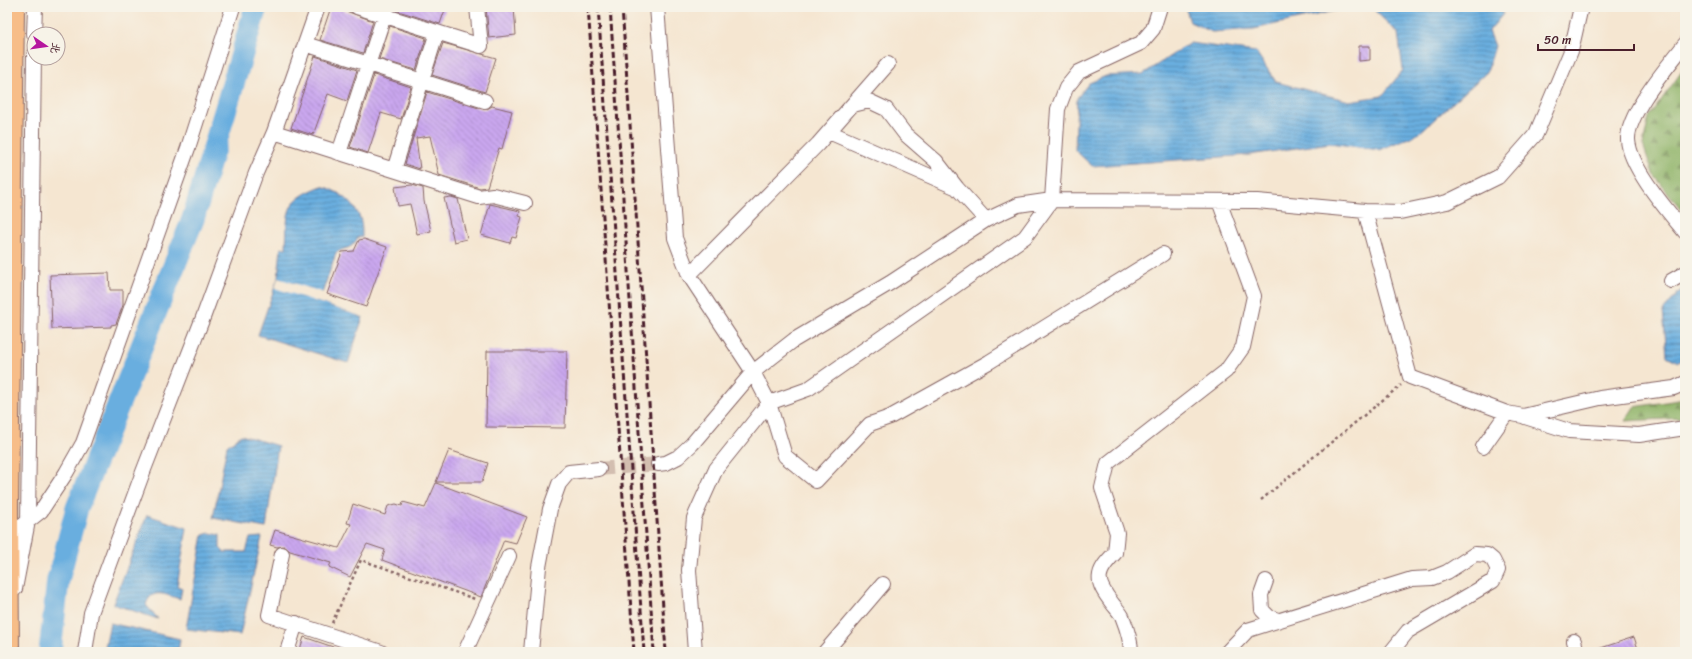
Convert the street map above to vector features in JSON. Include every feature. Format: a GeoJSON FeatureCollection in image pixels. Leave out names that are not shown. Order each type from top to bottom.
{"type":"FeatureCollection","features":[{"type":"Feature","properties":{"kind":"highway"},"geometry":{"type":"LineString","coordinates":[[9,652],[8,536],[14,7]]}},
{"type":"Feature","properties":{"kind":"street"},"geometry":{"type":"LineString","coordinates":[[34,26],[35,7]]}},
{"type":"Feature","properties":{"kind":"street"},"geometry":{"type":"LineString","coordinates":[[8,536],[41,512],[83,443],[188,148],[233,7]]}},
{"type":"Feature","properties":{"kind":"street"},"geometry":{"type":"LineString","coordinates":[[86,652],[91,612],[142,472],[204,315],[256,174],[274,132],[318,7]]}},
{"type":"Feature","properties":{"kind":"street"},"geometry":{"type":"LineString","coordinates":[[357,7],[386,11],[437,32],[481,46],[477,7]]}},
{"type":"Feature","properties":{"kind":"street"},"geometry":{"type":"LineString","coordinates":[[657,7],[675,238],[689,275],[753,372],[769,403],[785,456],[816,480],[870,424],[890,417],[989,362],[1163,254]]}},
{"type":"Feature","properties":{"kind":"street"},"geometry":{"type":"LineString","coordinates":[[695,652],[689,570],[694,518],[716,469],[769,403],[808,389],[1025,237],[1052,200],[1058,109],[1066,88],[1079,72],[1141,43],[1153,29],[1160,7]]}},
{"type":"Feature","properties":{"kind":"street"},"geometry":{"type":"LineString","coordinates":[[658,464],[666,463],[683,453],[753,372],[794,340],[890,283],[986,220],[1018,205],[1052,200],[1257,201],[1365,211],[1400,212],[1447,202],[1498,177],[1536,134],[1571,51],[1581,7]]}},
{"type":"Feature","properties":{"kind":"street"},"geometry":{"type":"LineString","coordinates":[[339,153],[386,11]]}},
{"type":"Feature","properties":{"kind":"street"},"geometry":{"type":"LineString","coordinates":[[394,170],[437,32]]}},
{"type":"Feature","properties":{"kind":"street"},"geometry":{"type":"LineString","coordinates":[[305,44],[486,101]]}},
{"type":"Feature","properties":{"kind":"street"},"geometry":{"type":"LineString","coordinates":[[1685,44],[1646,97],[1633,120],[1628,139],[1633,159],[1637,166],[1685,232]]}},
{"type":"Feature","properties":{"kind":"street"},"geometry":{"type":"LineString","coordinates":[[689,275],[829,132],[888,64]]}},
{"type":"Feature","properties":{"kind":"street"},"geometry":{"type":"LineString","coordinates":[[8,625],[28,521],[34,66]]}},
{"type":"Feature","properties":{"kind":"street"},"geometry":{"type":"LineString","coordinates":[[852,105],[869,101],[886,109],[905,134],[936,161],[957,188],[986,220]]}},
{"type":"Feature","properties":{"kind":"street"},"geometry":{"type":"LineString","coordinates":[[274,132],[479,197],[493,194],[525,202]]}},
{"type":"Feature","properties":{"kind":"street"},"geometry":{"type":"LineString","coordinates":[[829,132],[957,188]]}},
{"type":"Feature","properties":{"kind":"street"},"geometry":{"type":"LineString","coordinates":[[1131,652],[1131,646],[1121,615],[1102,591],[1099,578],[1104,564],[1115,553],[1117,533],[1102,488],[1108,462],[1226,371],[1243,347],[1254,296],[1219,201]]}},
{"type":"Feature","properties":{"kind":"street"},"geometry":{"type":"LineString","coordinates":[[1365,211],[1410,377],[1507,413],[1523,416],[1570,431],[1639,435],[1685,428]]}},
{"type":"Feature","properties":{"kind":"street"},"geometry":{"type":"LineString","coordinates":[[1671,281],[1685,273]]}},
{"type":"Feature","properties":{"kind":"street"},"geometry":{"type":"LineString","coordinates":[[1523,416],[1600,398],[1674,388],[1685,383]]}},
{"type":"Feature","properties":{"kind":"street"},"geometry":{"type":"LineString","coordinates":[[1483,447],[1507,413]]}},
{"type":"Feature","properties":{"kind":"street"},"geometry":{"type":"LineString","coordinates":[[531,652],[539,568],[550,509],[558,484],[569,472],[598,469]]}},
{"type":"Feature","properties":{"kind":"street"},"geometry":{"type":"LineString","coordinates":[[282,554],[269,615],[381,652]]}},
{"type":"Feature","properties":{"kind":"street"},"geometry":{"type":"LineString","coordinates":[[1227,652],[1248,630],[1312,611],[1412,578],[1432,578],[1447,572],[1475,554],[1487,555],[1493,560],[1498,570],[1493,581],[1408,631],[1392,652]]}},
{"type":"Feature","properties":{"kind":"street"},"geometry":{"type":"LineString","coordinates":[[465,652],[509,556]]}},
{"type":"Feature","properties":{"kind":"street"},"geometry":{"type":"LineString","coordinates":[[1266,581],[1261,595],[1262,610],[1269,617],[1278,620]]}},
{"type":"Feature","properties":{"kind":"street"},"geometry":{"type":"LineString","coordinates":[[825,652],[883,584]]}},
{"type":"Feature","properties":{"kind":"street"},"geometry":{"type":"LineString","coordinates":[[286,652],[296,624]]}},
{"type":"Feature","properties":{"kind":"path"},"geometry":{"type":"LineString","coordinates":[[1261,500],[1410,377]]}},
{"type":"Feature","properties":{"kind":"path"},"geometry":{"type":"LineString","coordinates":[[327,634],[361,560],[487,604]]}},
{"type":"Feature","properties":{"kind":"green space"},"geometry":{"type":"Polygon","coordinates":[[[1685,67],[1685,214],[1653,174],[1643,145],[1649,117],[1685,67]]]}},
{"type":"Feature","properties":{"kind":"green space"},"geometry":{"type":"Polygon","coordinates":[[[1685,399],[1685,418],[1625,421],[1634,407],[1685,399]]]}},
{"type":"Feature","properties":{"kind":"water"},"geometry":{"type":"Polygon","coordinates":[[[1185,7],[1352,7],[1254,29],[1212,32],[1190,22],[1185,7]]]}},
{"type":"Feature","properties":{"kind":"water"},"geometry":{"type":"Polygon","coordinates":[[[1371,7],[1502,7],[1503,14],[1489,31],[1495,46],[1487,72],[1418,134],[1379,150],[1330,143],[1249,155],[1092,166],[1075,150],[1077,98],[1089,83],[1106,76],[1143,74],[1190,43],[1256,52],[1276,82],[1349,101],[1382,96],[1403,70],[1398,33],[1371,7]]]}},
{"type":"Feature","properties":{"kind":"water"},"geometry":{"type":"Polygon","coordinates":[[[322,186],[340,194],[354,206],[362,225],[362,237],[358,237],[351,246],[336,253],[319,302],[363,317],[348,363],[258,335],[278,278],[281,248],[286,248],[287,225],[290,209],[294,202],[300,197],[309,191],[322,186]]]}},
{"type":"Feature","properties":{"kind":"water"},"geometry":{"type":"Polygon","coordinates":[[[1681,290],[1685,290],[1685,359],[1678,362],[1667,356],[1663,311],[1681,290]]]}},
{"type":"Feature","properties":{"kind":"water"},"geometry":{"type":"Polygon","coordinates":[[[241,435],[278,446],[266,528],[213,518],[227,446],[241,435]]]}},
{"type":"Feature","properties":{"kind":"water"},"geometry":{"type":"Polygon","coordinates":[[[147,515],[187,528],[177,586],[182,588],[180,599],[164,594],[155,594],[148,599],[146,605],[158,619],[113,604],[147,515]]]}},
{"type":"Feature","properties":{"kind":"water"},"geometry":{"type":"Polygon","coordinates":[[[210,533],[220,535],[220,548],[224,552],[246,552],[250,538],[262,537],[240,635],[186,629],[203,535],[210,533]]]}},
{"type":"Feature","properties":{"kind":"water"},"geometry":{"type":"Polygon","coordinates":[[[110,623],[180,639],[178,652],[104,652],[110,623]]]}},
{"type":"Feature","properties":{"kind":"pier"},"geometry":{"type":"Polygon","coordinates":[[[278,278],[324,293],[322,301],[363,315],[363,317],[275,288],[278,278]]]}},
{"type":"Feature","properties":{"kind":"building"},"geometry":{"type":"Polygon","coordinates":[[[331,7],[335,7],[373,21],[363,53],[320,40],[331,7]]]}},
{"type":"Feature","properties":{"kind":"building"},"geometry":{"type":"Polygon","coordinates":[[[395,7],[446,7],[440,24],[395,10],[395,7]]]}},
{"type":"Feature","properties":{"kind":"building"},"geometry":{"type":"Polygon","coordinates":[[[486,7],[514,7],[516,35],[489,38],[486,7]]]}},
{"type":"Feature","properties":{"kind":"building"},"geometry":{"type":"Polygon","coordinates":[[[390,26],[426,38],[416,70],[379,59],[390,26]]]}},
{"type":"Feature","properties":{"kind":"building"},"geometry":{"type":"Polygon","coordinates":[[[443,43],[496,58],[485,92],[432,75],[443,43]]]}},
{"type":"Feature","properties":{"kind":"building"},"geometry":{"type":"Polygon","coordinates":[[[1359,46],[1370,46],[1370,60],[1359,61],[1359,46]]]}},
{"type":"Feature","properties":{"kind":"building"},"geometry":{"type":"Polygon","coordinates":[[[315,56],[357,70],[347,101],[328,94],[313,135],[291,128],[315,56]]]}},
{"type":"Feature","properties":{"kind":"building"},"geometry":{"type":"Polygon","coordinates":[[[374,75],[411,87],[401,119],[381,113],[368,153],[350,147],[374,75]]]}},
{"type":"Feature","properties":{"kind":"building"},"geometry":{"type":"Polygon","coordinates":[[[427,92],[482,109],[487,109],[492,106],[512,111],[502,149],[499,148],[487,187],[480,188],[439,175],[430,136],[416,138],[420,169],[405,164],[427,92]]]}},
{"type":"Feature","properties":{"kind":"building"},"geometry":{"type":"Polygon","coordinates":[[[412,185],[423,188],[424,201],[431,231],[417,234],[410,204],[398,206],[395,187],[412,185]]]}},
{"type":"Feature","properties":{"kind":"building"},"geometry":{"type":"Polygon","coordinates":[[[451,197],[458,199],[467,239],[454,242],[444,198],[451,197]]]}},
{"type":"Feature","properties":{"kind":"building"},"geometry":{"type":"Polygon","coordinates":[[[490,204],[520,211],[519,216],[522,217],[516,238],[512,237],[510,243],[481,235],[490,204]]]}},
{"type":"Feature","properties":{"kind":"building"},"geometry":{"type":"Polygon","coordinates":[[[364,239],[387,247],[366,307],[327,294],[342,252],[354,251],[359,240],[364,239]]]}},
{"type":"Feature","properties":{"kind":"building"},"geometry":{"type":"Polygon","coordinates":[[[109,273],[110,290],[123,290],[123,305],[116,324],[111,325],[111,327],[52,329],[50,275],[109,273]]]}},
{"type":"Feature","properties":{"kind":"building"},"geometry":{"type":"Polygon","coordinates":[[[487,351],[567,351],[565,428],[486,427],[487,351]]]}},
{"type":"Feature","properties":{"kind":"building"},"geometry":{"type":"Polygon","coordinates":[[[449,450],[488,463],[482,482],[436,482],[449,450]]]}},
{"type":"Feature","properties":{"kind":"building"},"geometry":{"type":"Polygon","coordinates":[[[436,483],[527,517],[516,543],[504,540],[481,597],[382,560],[385,550],[367,544],[350,577],[329,567],[331,563],[290,551],[284,546],[277,547],[270,545],[275,530],[339,548],[351,524],[347,523],[353,504],[385,515],[388,506],[396,504],[402,506],[403,502],[425,508],[436,483]]]}},
{"type":"Feature","properties":{"kind":"building"},"geometry":{"type":"Polygon","coordinates":[[[304,637],[342,650],[342,652],[299,652],[304,637]]]}},
{"type":"Feature","properties":{"kind":"building"},"geometry":{"type":"Polygon","coordinates":[[[1634,637],[1639,652],[1595,652],[1595,650],[1634,637]]]}},
{"type":"Feature","properties":{"kind":"waterway"},"geometry":{"type":"LineString","coordinates":[[50,652],[58,580],[77,508],[193,219],[256,7]]}},
{"type":"Feature","properties":{"kind":"tunnel"},"geometry":{"type":"LineString","coordinates":[[599,469],[658,464]]}},
{"type":"Feature","properties":{"kind":"railway"},"geometry":{"type":"LineString","coordinates":[[588,7],[634,652]]}},
{"type":"Feature","properties":{"kind":"railway"},"geometry":{"type":"LineString","coordinates":[[598,7],[644,652]]}},
{"type":"Feature","properties":{"kind":"railway"},"geometry":{"type":"LineString","coordinates":[[610,7],[654,652]]}},
{"type":"Feature","properties":{"kind":"railway"},"geometry":{"type":"LineString","coordinates":[[622,7],[666,652]]}}]}
